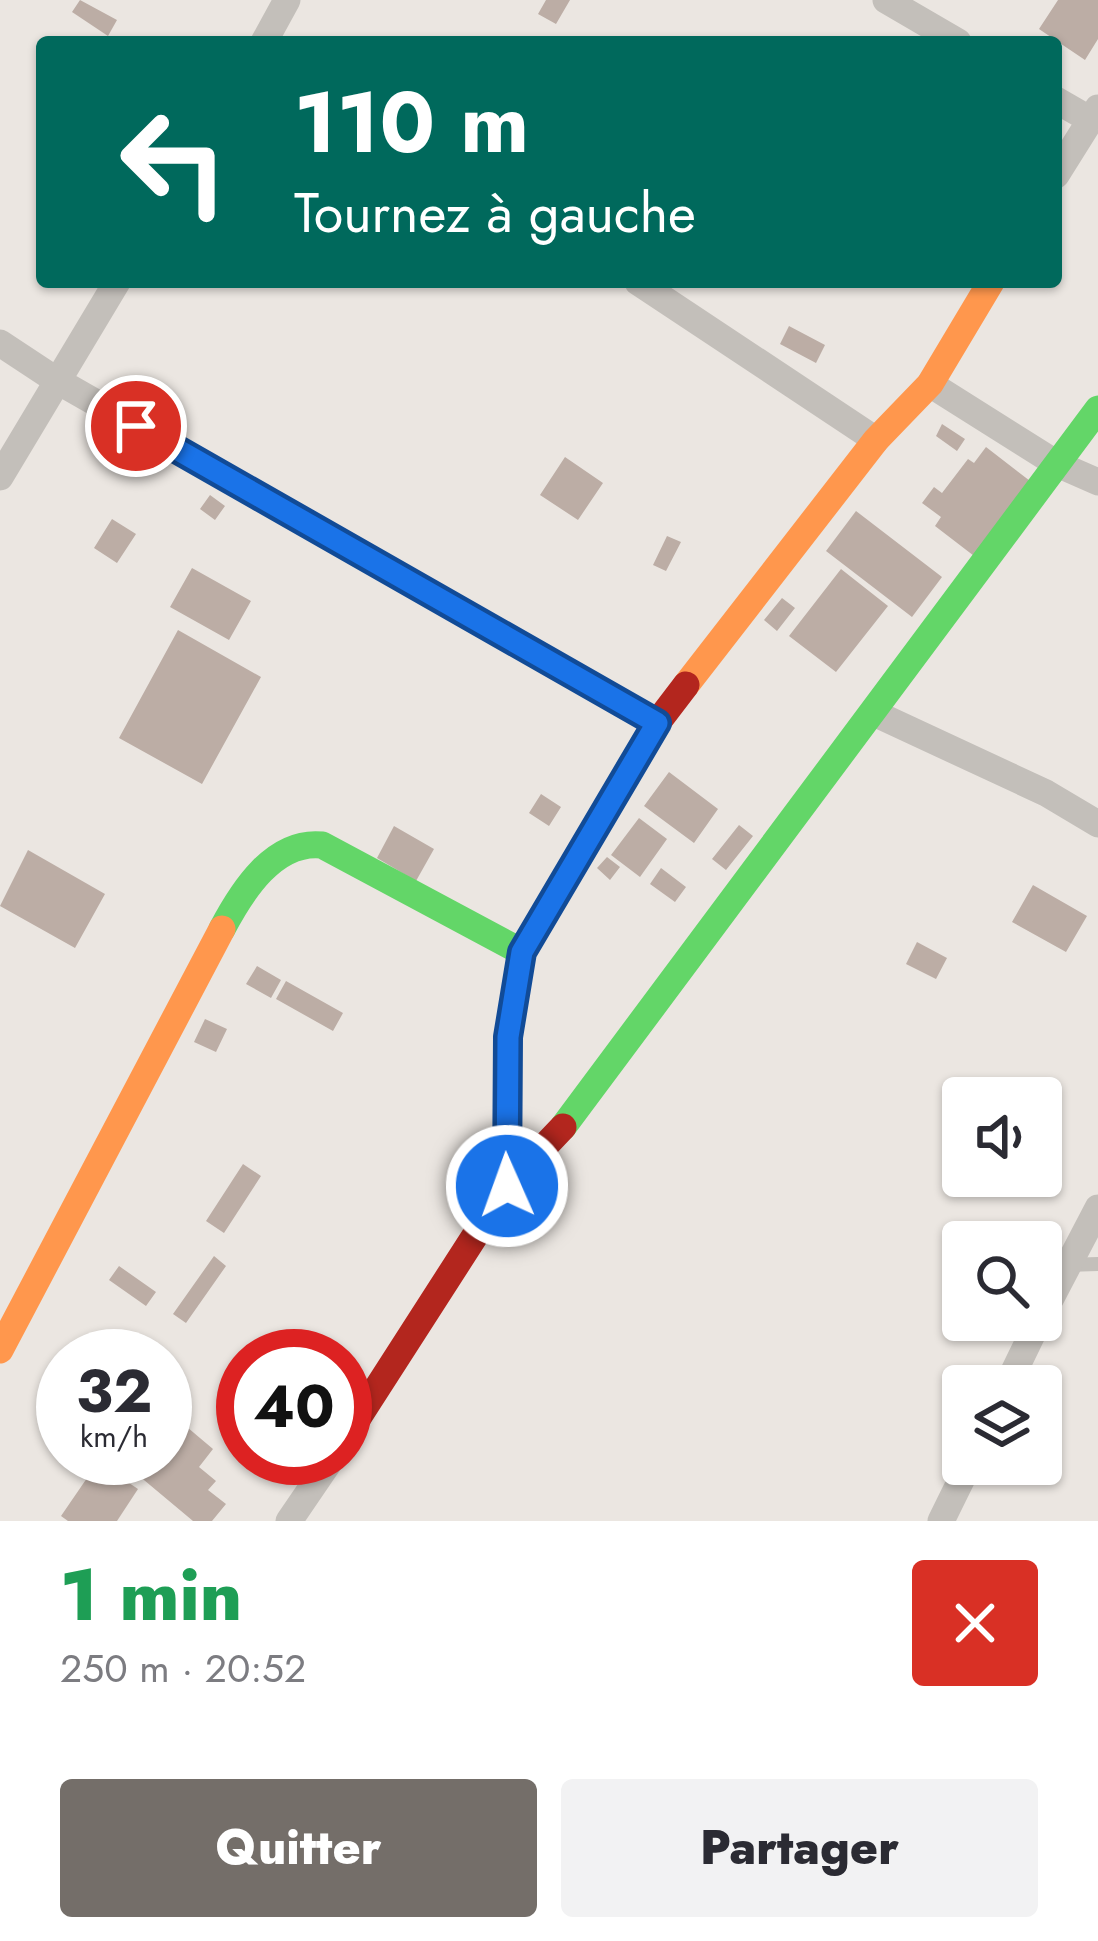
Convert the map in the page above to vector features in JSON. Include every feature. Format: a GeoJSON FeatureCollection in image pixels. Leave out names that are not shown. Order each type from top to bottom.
{"type":"FeatureCollection","features":[{"type":"Feature","properties":{"kind":"street"},"geometry":{"type":"LineString","coordinates":[[267,36],[287,0]]}},
{"type":"Feature","properties":{"kind":"street"},"geometry":{"type":"LineString","coordinates":[[886,0],[948,36]]}},
{"type":"Feature","properties":{"kind":"street"},"geometry":{"type":"LineString","coordinates":[[1062,102],[1094,113],[1062,165]]}},
{"type":"Feature","properties":{"kind":"street"},"geometry":{"type":"LineString","coordinates":[[0,477],[113,288]]}},
{"type":"Feature","properties":{"kind":"street"},"geometry":{"type":"LineString","coordinates":[[647,288],[876,440]]}},
{"type":"Feature","properties":{"kind":"street"},"geometry":{"type":"LineString","coordinates":[[507,1186],[508,1037],[522,952],[657,723],[876,440],[930,384],[988,288]]}},
{"type":"Feature","properties":{"kind":"street"},"geometry":{"type":"LineString","coordinates":[[0,344],[657,723]]}},
{"type":"Feature","properties":{"kind":"street"},"geometry":{"type":"LineString","coordinates":[[930,384],[1058,464],[1098,482]]}},
{"type":"Feature","properties":{"kind":"street"},"geometry":{"type":"LineString","coordinates":[[372,1396],[507,1186],[576,1114],[1098,409]]}},
{"type":"Feature","properties":{"kind":"street"},"geometry":{"type":"LineString","coordinates":[[874,713],[1046,793],[1098,824]]}},
{"type":"Feature","properties":{"kind":"street"},"geometry":{"type":"LineString","coordinates":[[0,1350],[230,913],[281,850],[309,841],[322,844],[522,952]]}},
{"type":"Feature","properties":{"kind":"street"},"geometry":{"type":"LineString","coordinates":[[1062,1273],[1098,1208]]}},
{"type":"Feature","properties":{"kind":"street"},"geometry":{"type":"LineString","coordinates":[[289,1521],[314,1485]]}},
{"type":"Feature","properties":{"kind":"street"},"geometry":{"type":"LineString","coordinates":[[941,1521],[959,1485]]}},
{"type":"Feature","properties":{"kind":"lane"},"geometry":{"type":"LineString","coordinates":[[1066,1265],[1098,1264]]}},
{"type":"Feature","properties":{"kind":"building"},"geometry":{"type":"Polygon","coordinates":[[[80,0],[117,20],[108,36],[72,12],[80,0]]]}},
{"type":"Feature","properties":{"kind":"building"},"geometry":{"type":"Polygon","coordinates":[[[546,0],[570,0],[556,24],[538,14],[546,0]]]}},
{"type":"Feature","properties":{"kind":"building"},"geometry":{"type":"Polygon","coordinates":[[[1058,0],[1098,0],[1098,39],[1085,60],[1062,44],[1062,36],[1049,36],[1039,29],[1058,0]]]}},
{"type":"Feature","properties":{"kind":"building"},"geometry":{"type":"Polygon","coordinates":[[[789,326],[825,345],[816,363],[780,344],[789,326]]]}},
{"type":"Feature","properties":{"kind":"building"},"geometry":{"type":"Polygon","coordinates":[[[942,424],[965,439],[957,451],[936,436],[942,424]]]}},
{"type":"Feature","properties":{"kind":"building"},"geometry":{"type":"Polygon","coordinates":[[[986,447],[1034,484],[978,559],[935,526],[941,517],[922,503],[934,487],[942,493],[968,459],[974,463],[986,447]]]}},
{"type":"Feature","properties":{"kind":"building"},"geometry":{"type":"Polygon","coordinates":[[[565,457],[603,483],[578,520],[540,495],[565,457]]]}},
{"type":"Feature","properties":{"kind":"building"},"geometry":{"type":"Polygon","coordinates":[[[210,495],[225,506],[215,520],[200,509],[210,495]]]}},
{"type":"Feature","properties":{"kind":"building"},"geometry":{"type":"Polygon","coordinates":[[[856,511],[942,577],[912,617],[826,551],[856,511]]]}},
{"type":"Feature","properties":{"kind":"building"},"geometry":{"type":"Polygon","coordinates":[[[112,519],[136,534],[117,563],[94,548],[112,519]]]}},
{"type":"Feature","properties":{"kind":"building"},"geometry":{"type":"Polygon","coordinates":[[[667,536],[681,542],[666,571],[653,565],[667,536]]]}},
{"type":"Feature","properties":{"kind":"building"},"geometry":{"type":"Polygon","coordinates":[[[192,568],[251,601],[229,640],[170,607],[192,568]]]}},
{"type":"Feature","properties":{"kind":"building"},"geometry":{"type":"Polygon","coordinates":[[[841,569],[888,606],[836,672],[789,636],[841,569]]]}},
{"type":"Feature","properties":{"kind":"building"},"geometry":{"type":"Polygon","coordinates":[[[782,598],[795,608],[777,631],[764,620],[782,598]]]}},
{"type":"Feature","properties":{"kind":"building"},"geometry":{"type":"Polygon","coordinates":[[[178,630],[261,677],[202,784],[119,738],[178,630]]]}},
{"type":"Feature","properties":{"kind":"building"},"geometry":{"type":"Polygon","coordinates":[[[669,772],[718,809],[694,843],[644,806],[669,772]]]}},
{"type":"Feature","properties":{"kind":"building"},"geometry":{"type":"Polygon","coordinates":[[[541,794],[561,807],[549,826],[529,813],[541,794]]]}},
{"type":"Feature","properties":{"kind":"building"},"geometry":{"type":"Polygon","coordinates":[[[639,818],[667,839],[640,877],[611,855],[639,818]]]}},
{"type":"Feature","properties":{"kind":"building"},"geometry":{"type":"Polygon","coordinates":[[[739,825],[753,836],[726,870],[712,859],[739,825]]]}},
{"type":"Feature","properties":{"kind":"building"},"geometry":{"type":"Polygon","coordinates":[[[394,826],[434,849],[416,881],[377,858],[394,826]]]}},
{"type":"Feature","properties":{"kind":"building"},"geometry":{"type":"Polygon","coordinates":[[[28,850],[105,894],[75,948],[0,906],[28,850]]]}},
{"type":"Feature","properties":{"kind":"building"},"geometry":{"type":"Polygon","coordinates":[[[607,857],[620,867],[610,880],[597,868],[607,857]]]}},
{"type":"Feature","properties":{"kind":"building"},"geometry":{"type":"Polygon","coordinates":[[[661,868],[686,887],[675,902],[650,884],[661,868]]]}},
{"type":"Feature","properties":{"kind":"building"},"geometry":{"type":"Polygon","coordinates":[[[1033,885],[1087,916],[1066,952],[1012,922],[1033,885]]]}},
{"type":"Feature","properties":{"kind":"building"},"geometry":{"type":"Polygon","coordinates":[[[917,942],[947,958],[936,979],[906,964],[917,942]]]}},
{"type":"Feature","properties":{"kind":"building"},"geometry":{"type":"Polygon","coordinates":[[[257,966],[281,980],[271,998],[246,984],[257,966]]]}},
{"type":"Feature","properties":{"kind":"building"},"geometry":{"type":"Polygon","coordinates":[[[286,981],[343,1013],[333,1031],[276,999],[286,981]]]}},
{"type":"Feature","properties":{"kind":"building"},"geometry":{"type":"Polygon","coordinates":[[[205,1019],[227,1029],[216,1052],[194,1042],[205,1019]]]}},
{"type":"Feature","properties":{"kind":"building"},"geometry":{"type":"Polygon","coordinates":[[[243,1164],[261,1176],[224,1233],[206,1221],[243,1164]]]}},
{"type":"Feature","properties":{"kind":"building"},"geometry":{"type":"Polygon","coordinates":[[[214,1256],[226,1266],[186,1323],[173,1314],[214,1256]]]}},
{"type":"Feature","properties":{"kind":"building"},"geometry":{"type":"Polygon","coordinates":[[[119,1266],[156,1292],[146,1306],[109,1280],[119,1266]]]}},
{"type":"Feature","properties":{"kind":"building"},"geometry":{"type":"Polygon","coordinates":[[[192,1431],[213,1449],[199,1467],[216,1481],[208,1490],[226,1504],[212,1521],[193,1521],[150,1485],[192,1485],[192,1431]]]}},
{"type":"Feature","properties":{"kind":"building"},"geometry":{"type":"Polygon","coordinates":[[[82,1485],[138,1489],[117,1521],[68,1521],[61,1516],[82,1485]]]}},
{"type":"Feature","properties":{"kind":"traffic: fast"},"geometry":{"type":"LineString","coordinates":[[563,1127],[1098,409]]}},
{"type":"Feature","properties":{"kind":"traffic: fast"},"geometry":{"type":"LineString","coordinates":[[222,929],[250,884],[275,859],[305,846],[322,845],[522,952]]}},
{"type":"Feature","properties":{"kind":"traffic: slow"},"geometry":{"type":"LineString","coordinates":[[686,685],[876,440],[930,384],[987,288]]}},
{"type":"Feature","properties":{"kind":"traffic: slow"},"geometry":{"type":"LineString","coordinates":[[0,1350],[222,929]]}},
{"type":"Feature","properties":{"kind":"traffic: jam"},"geometry":{"type":"LineString","coordinates":[[507,1186],[508,1037],[522,952],[657,723],[686,685]]}},
{"type":"Feature","properties":{"kind":"traffic: jam"},"geometry":{"type":"LineString","coordinates":[[372,1396],[507,1186],[563,1127]]}},
{"type":"Feature","properties":{"kind":"route"},"geometry":{"type":"LineString","coordinates":[[136,426],[657,723],[522,952],[508,1037],[507,1186]]}}]}
